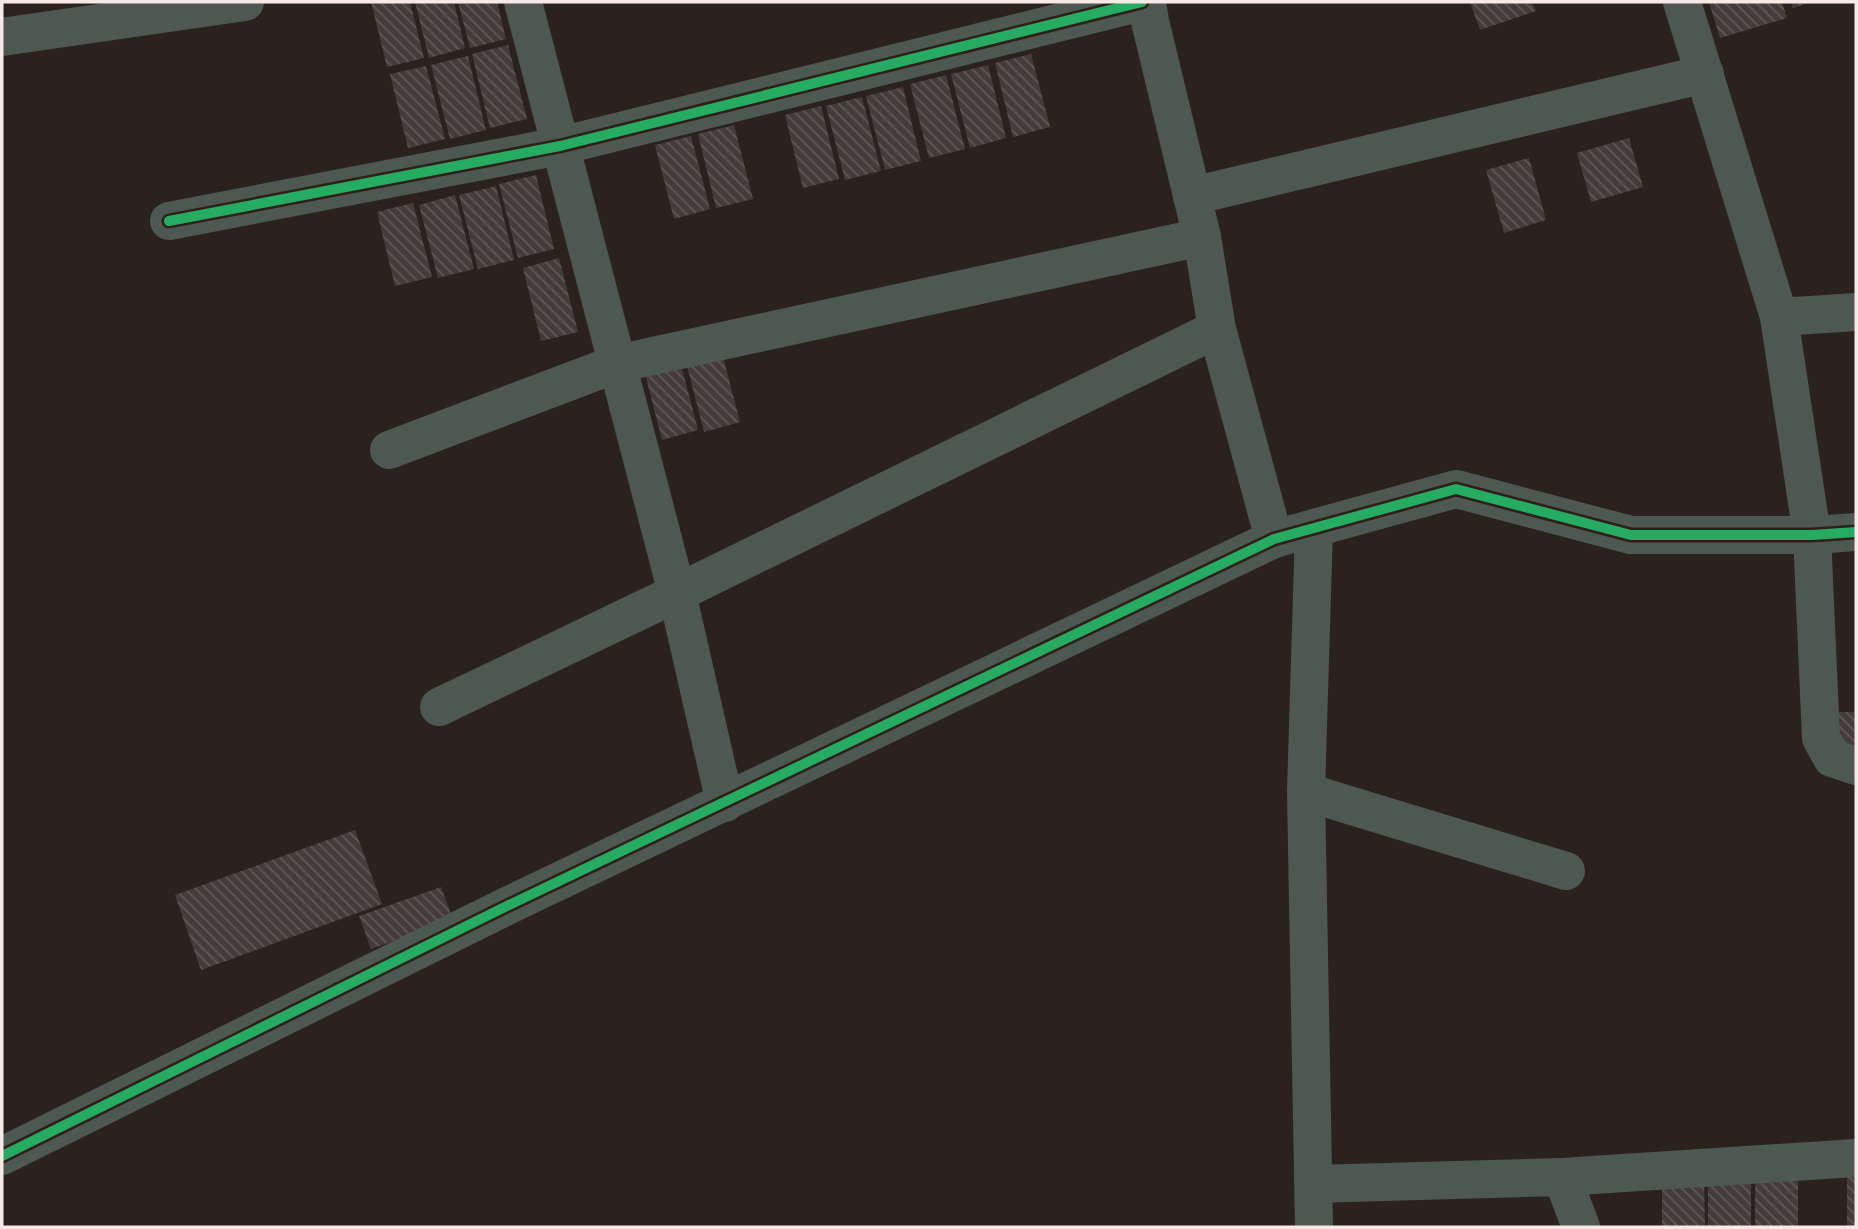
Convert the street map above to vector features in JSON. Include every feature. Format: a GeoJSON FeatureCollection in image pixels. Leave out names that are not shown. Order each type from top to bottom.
{"type":"FeatureCollection","features":[{"type":"Feature","properties":{"kind":"street"},"geometry":{"type":"LineString","coordinates":[[2,37],[246,2]]}},
{"type":"Feature","properties":{"kind":"street"},"geometry":{"type":"LineString","coordinates":[[523,2],[677,593],[725,803]]}},
{"type":"Feature","properties":{"kind":"street"},"geometry":{"type":"LineString","coordinates":[[169,221],[560,146],[1142,2]]}},
{"type":"Feature","properties":{"kind":"street"},"geometry":{"type":"LineString","coordinates":[[1147,2],[1202,237],[1217,329],[1274,539]]}},
{"type":"Feature","properties":{"kind":"street"},"geometry":{"type":"LineString","coordinates":[[1682,2],[1779,317],[1812,536],[1821,738],[1832,758],[1856,766]]}},
{"type":"Feature","properties":{"kind":"street"},"geometry":{"type":"LineString","coordinates":[[1192,196],[1705,74]]}},
{"type":"Feature","properties":{"kind":"street"},"geometry":{"type":"LineString","coordinates":[[389,450],[616,364],[1202,237]]}},
{"type":"Feature","properties":{"kind":"street"},"geometry":{"type":"LineString","coordinates":[[1779,317],[1856,312]]}},
{"type":"Feature","properties":{"kind":"street"},"geometry":{"type":"LineString","coordinates":[[439,707],[1217,329]]}},
{"type":"Feature","properties":{"kind":"street"},"geometry":{"type":"LineString","coordinates":[[3,1152],[497,911],[1274,539],[1456,489],[1631,535],[1812,536],[1856,532]]}},
{"type":"Feature","properties":{"kind":"street"},"geometry":{"type":"LineString","coordinates":[[1314,528],[1306,792],[1314,1227]]}},
{"type":"Feature","properties":{"kind":"street"},"geometry":{"type":"LineString","coordinates":[[1306,792],[1566,872]]}},
{"type":"Feature","properties":{"kind":"street"},"geometry":{"type":"LineString","coordinates":[[1314,1184],[1562,1177],[1856,1158]]}},
{"type":"Feature","properties":{"kind":"street"},"geometry":{"type":"LineString","coordinates":[[1562,1177],[1581,1227]]}},
{"type":"Feature","properties":{"kind":"building"},"geometry":{"type":"Polygon","coordinates":[[[371,2],[410,2],[424,58],[387,67],[371,2]]]}},
{"type":"Feature","properties":{"kind":"building"},"geometry":{"type":"Polygon","coordinates":[[[415,2],[454,2],[465,48],[429,58],[415,2]]]}},
{"type":"Feature","properties":{"kind":"building"},"geometry":{"type":"Polygon","coordinates":[[[458,2],[497,2],[506,39],[470,48],[458,2]]]}},
{"type":"Feature","properties":{"kind":"building"},"geometry":{"type":"Polygon","coordinates":[[[1470,2],[1532,2],[1536,11],[1480,30],[1470,2]]]}},
{"type":"Feature","properties":{"kind":"building"},"geometry":{"type":"Polygon","coordinates":[[[1709,2],[1782,2],[1787,18],[1720,38],[1709,2]]]}},
{"type":"Feature","properties":{"kind":"building"},"geometry":{"type":"Polygon","coordinates":[[[1791,2],[1812,2],[1793,8],[1791,2]]]}},
{"type":"Feature","properties":{"kind":"building"},"geometry":{"type":"Polygon","coordinates":[[[508,45],[527,119],[490,128],[472,54],[508,45]]]}},
{"type":"Feature","properties":{"kind":"building"},"geometry":{"type":"Polygon","coordinates":[[[1031,54],[1050,127],[1013,137],[995,63],[1031,54]]]}},
{"type":"Feature","properties":{"kind":"building"},"geometry":{"type":"Polygon","coordinates":[[[468,56],[486,130],[450,139],[431,65],[468,56]]]}},
{"type":"Feature","properties":{"kind":"building"},"geometry":{"type":"Polygon","coordinates":[[[988,65],[1006,138],[970,148],[951,74],[988,65]]]}},
{"type":"Feature","properties":{"kind":"building"},"geometry":{"type":"Polygon","coordinates":[[[426,66],[445,139],[408,148],[390,74],[426,66]]]}},
{"type":"Feature","properties":{"kind":"building"},"geometry":{"type":"Polygon","coordinates":[[[946,75],[965,149],[929,158],[910,84],[946,75]]]}},
{"type":"Feature","properties":{"kind":"building"},"geometry":{"type":"Polygon","coordinates":[[[903,87],[921,161],[885,170],[866,96],[903,87]]]}},
{"type":"Feature","properties":{"kind":"building"},"geometry":{"type":"Polygon","coordinates":[[[862,97],[881,171],[845,180],[826,106],[862,97]]]}},
{"type":"Feature","properties":{"kind":"building"},"geometry":{"type":"Polygon","coordinates":[[[821,106],[839,179],[803,188],[785,115],[821,106]]]}},
{"type":"Feature","properties":{"kind":"building"},"geometry":{"type":"Polygon","coordinates":[[[734,125],[753,199],[716,208],[698,134],[734,125]]]}},
{"type":"Feature","properties":{"kind":"building"},"geometry":{"type":"Polygon","coordinates":[[[691,136],[710,209],[674,219],[655,145],[691,136]]]}},
{"type":"Feature","properties":{"kind":"building"},"geometry":{"type":"Polygon","coordinates":[[[1629,138],[1643,187],[1591,202],[1577,153],[1629,138]]]}},
{"type":"Feature","properties":{"kind":"building"},"geometry":{"type":"Polygon","coordinates":[[[1529,158],[1546,220],[1504,233],[1486,170],[1529,158]]]}},
{"type":"Feature","properties":{"kind":"building"},"geometry":{"type":"Polygon","coordinates":[[[536,175],[554,249],[518,258],[499,184],[536,175]]]}},
{"type":"Feature","properties":{"kind":"building"},"geometry":{"type":"Polygon","coordinates":[[[496,186],[514,260],[478,269],[459,195],[496,186]]]}},
{"type":"Feature","properties":{"kind":"building"},"geometry":{"type":"Polygon","coordinates":[[[455,195],[474,269],[438,278],[419,205],[455,195]]]}},
{"type":"Feature","properties":{"kind":"building"},"geometry":{"type":"Polygon","coordinates":[[[413,203],[432,277],[395,286],[377,212],[413,203]]]}},
{"type":"Feature","properties":{"kind":"building"},"geometry":{"type":"Polygon","coordinates":[[[559,258],[578,332],[541,341],[523,268],[559,258]]]}},
{"type":"Feature","properties":{"kind":"building"},"geometry":{"type":"Polygon","coordinates":[[[721,349],[740,422],[704,432],[685,358],[721,349]]]}},
{"type":"Feature","properties":{"kind":"building"},"geometry":{"type":"Polygon","coordinates":[[[679,357],[698,430],[662,440],[643,366],[679,357]]]}},
{"type":"Feature","properties":{"kind":"building"},"geometry":{"type":"Polygon","coordinates":[[[1836,712],[1856,712],[1856,755],[1838,756],[1836,712]]]}},
{"type":"Feature","properties":{"kind":"building"},"geometry":{"type":"Polygon","coordinates":[[[355,830],[382,904],[201,970],[175,895],[355,830]]]}},
{"type":"Feature","properties":{"kind":"building"},"geometry":{"type":"Polygon","coordinates":[[[441,887],[453,920],[371,949],[359,916],[441,887]]]}},
{"type":"Feature","properties":{"kind":"building"},"geometry":{"type":"Polygon","coordinates":[[[1847,1170],[1856,1170],[1856,1227],[1847,1227],[1847,1170]]]}},
{"type":"Feature","properties":{"kind":"building"},"geometry":{"type":"Polygon","coordinates":[[[1755,1173],[1798,1173],[1798,1227],[1755,1227],[1755,1173]]]}},
{"type":"Feature","properties":{"kind":"building"},"geometry":{"type":"Polygon","coordinates":[[[1708,1174],[1751,1174],[1751,1227],[1708,1227],[1708,1174]]]}},
{"type":"Feature","properties":{"kind":"building"},"geometry":{"type":"Polygon","coordinates":[[[1662,1175],[1704,1175],[1705,1227],[1662,1227],[1662,1175]]]}},
{"type":"Feature","properties":{"kind":"cycle path"},"geometry":{"type":"LineString","coordinates":[[169,221],[560,146],[1142,2]]}},
{"type":"Feature","properties":{"kind":"cycle path"},"geometry":{"type":"LineString","coordinates":[[2,1156],[509,905],[1274,539],[1456,489],[1631,535],[1812,535],[1856,532]]}}]}
